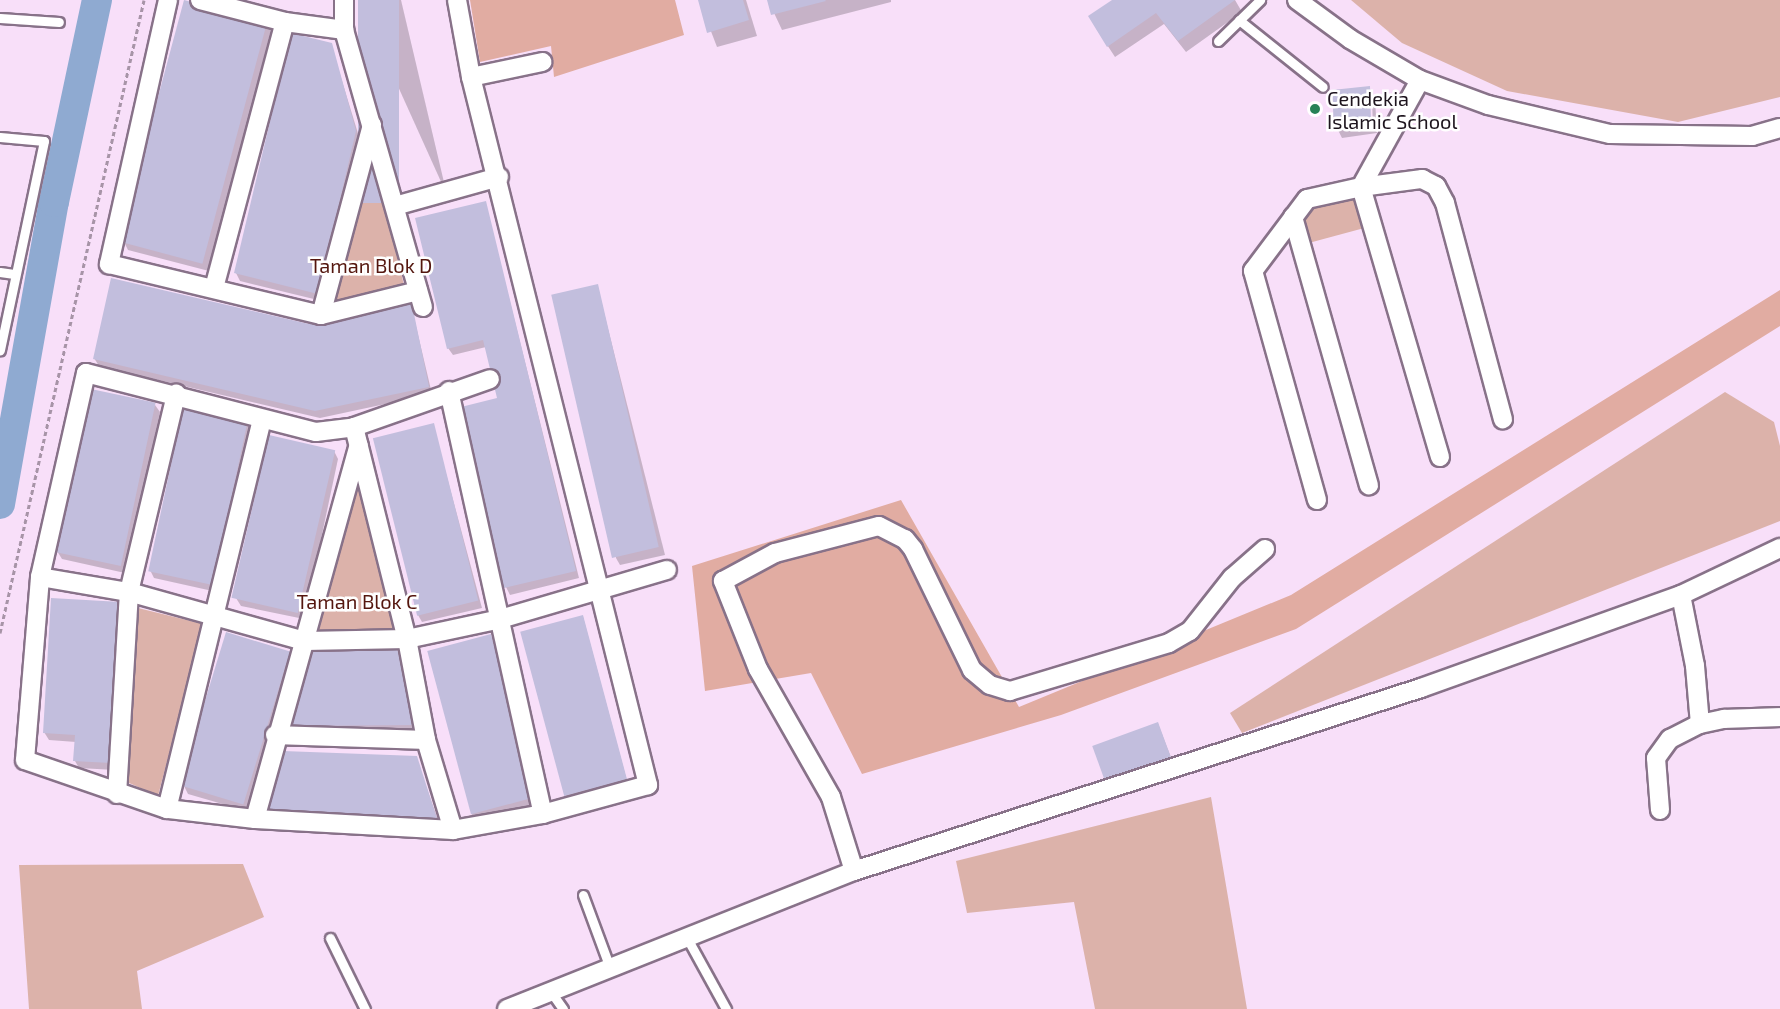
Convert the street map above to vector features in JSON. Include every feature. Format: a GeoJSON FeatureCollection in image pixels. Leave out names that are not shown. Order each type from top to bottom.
{"type":"FeatureCollection","features":[{"type":"Feature","properties":{"kind":"street"},"geometry":{"type":"LineString","coordinates":[[168,0],[108,264],[321,315],[420,299],[344,30],[344,0]]}},
{"type":"Feature","properties":{"kind":"street"},"geometry":{"type":"LineString","coordinates":[[200,0],[285,22],[344,30]]}},
{"type":"Feature","properties":{"kind":"street"},"geometry":{"type":"LineString","coordinates":[[457,0],[471,76],[499,177],[648,785],[543,814],[453,830],[255,819],[168,809],[117,794],[25,760],[40,577],[86,373],[176,394],[262,420],[316,432],[356,436],[449,391],[490,379]]}},
{"type":"Feature","properties":{"kind":"street"},"geometry":{"type":"LineString","coordinates":[[1297,0],[1350,39],[1420,80],[1488,105],[1610,134],[1752,136],[1780,128]]}},
{"type":"Feature","properties":{"kind":"street"},"geometry":{"type":"LineString","coordinates":[[214,288],[285,22]]}},
{"type":"Feature","properties":{"kind":"street"},"geometry":{"type":"LineString","coordinates":[[471,76],[542,62]]}},
{"type":"Feature","properties":{"kind":"street"},"geometry":{"type":"LineString","coordinates":[[1420,80],[1361,187],[1440,457]]}},
{"type":"Feature","properties":{"kind":"street"},"geometry":{"type":"LineString","coordinates":[[321,315],[372,125]]}},
{"type":"Feature","properties":{"kind":"street"},"geometry":{"type":"LineString","coordinates":[[395,206],[499,177]]}},
{"type":"Feature","properties":{"kind":"street"},"geometry":{"type":"LineString","coordinates":[[1317,500],[1253,271],[1307,199],[1361,187],[1422,179],[1436,186],[1445,203],[1503,419]]}},
{"type":"Feature","properties":{"kind":"street"},"geometry":{"type":"LineString","coordinates":[[1293,217],[1369,485]]}},
{"type":"Feature","properties":{"kind":"street"},"geometry":{"type":"LineString","coordinates":[[449,391],[543,814]]}},
{"type":"Feature","properties":{"kind":"street"},"geometry":{"type":"LineString","coordinates":[[117,794],[129,592],[176,394]]}},
{"type":"Feature","properties":{"kind":"street"},"geometry":{"type":"LineString","coordinates":[[168,809],[262,420]]}},
{"type":"Feature","properties":{"kind":"street"},"geometry":{"type":"LineString","coordinates":[[356,436],[407,639],[426,740],[453,830]]}},
{"type":"Feature","properties":{"kind":"street"},"geometry":{"type":"LineString","coordinates":[[255,819],[275,735],[305,641],[356,436]]}},
{"type":"Feature","properties":{"kind":"street"},"geometry":{"type":"LineString","coordinates":[[854,871],[831,797],[758,669],[723,581],[775,553],[879,526],[905,539],[913,549],[972,670],[990,685],[1010,691],[1169,643],[1190,630],[1232,578],[1265,549]]}},
{"type":"Feature","properties":{"kind":"street"},"geometry":{"type":"LineString","coordinates":[[507,1009],[854,871],[1421,688],[1681,595],[1780,548]]}},
{"type":"Feature","properties":{"kind":"street"},"geometry":{"type":"LineString","coordinates":[[40,577],[129,592],[305,641],[407,639],[500,619],[600,587],[668,570]]}},
{"type":"Feature","properties":{"kind":"street"},"geometry":{"type":"LineString","coordinates":[[1681,595],[1695,666],[1700,724]]}},
{"type":"Feature","properties":{"kind":"street"},"geometry":{"type":"LineString","coordinates":[[1660,810],[1656,758],[1661,747],[1700,724],[1779,721]]}},
{"type":"Feature","properties":{"kind":"street"},"geometry":{"type":"LineString","coordinates":[[275,735],[426,740]]}},
{"type":"Feature","properties":{"kind":"lane"},"geometry":{"type":"LineString","coordinates":[[1218,41],[1260,0]]}},
{"type":"Feature","properties":{"kind":"lane"},"geometry":{"type":"LineString","coordinates":[[0,18],[59,22]]}},
{"type":"Feature","properties":{"kind":"lane"},"geometry":{"type":"LineString","coordinates":[[1239,20],[1323,87]]}},
{"type":"Feature","properties":{"kind":"lane"},"geometry":{"type":"LineString","coordinates":[[0,137],[44,141],[14,274],[0,350]]}},
{"type":"Feature","properties":{"kind":"lane"},"geometry":{"type":"LineString","coordinates":[[0,272],[14,274]]}},
{"type":"Feature","properties":{"kind":"lane"},"geometry":{"type":"LineString","coordinates":[[584,895],[610,968]]}},
{"type":"Feature","properties":{"kind":"lane"},"geometry":{"type":"LineString","coordinates":[[330,938],[365,1009]]}},
{"type":"Feature","properties":{"kind":"lane"},"geometry":{"type":"LineString","coordinates":[[687,938],[726,1009]]}},
{"type":"Feature","properties":{"kind":"lane"},"geometry":{"type":"LineString","coordinates":[[551,992],[563,1009]]}},
{"type":"Feature","properties":{"kind":"path"},"geometry":{"type":"LineString","coordinates":[[0,633],[144,0]]}},
{"type":"Feature","properties":{"kind":"green space"},"geometry":{"type":"Polygon","coordinates":[[[1351,0],[1780,0],[1780,97],[1678,122],[1507,91],[1402,43],[1351,0]]]}},
{"type":"Feature","properties":{"kind":"green space","name":"Taman Blok D"},"geometry":{"type":"Polygon","coordinates":[[[373,161],[404,285],[331,304],[373,161]]]}},
{"type":"Feature","properties":{"kind":"green space"},"geometry":{"type":"Polygon","coordinates":[[[1358,192],[1368,227],[1305,244],[1299,219],[1310,204],[1358,192]]]}},
{"type":"Feature","properties":{"kind":"green space"},"geometry":{"type":"Polygon","coordinates":[[[1725,392],[1774,422],[1780,446],[1780,521],[1242,733],[1230,713],[1725,392]]]}},
{"type":"Feature","properties":{"kind":"green space","name":"Taman Blok C"},"geometry":{"type":"Polygon","coordinates":[[[358,477],[394,630],[319,630],[358,477]]]}},
{"type":"Feature","properties":{"kind":"green space"},"geometry":{"type":"Polygon","coordinates":[[[138,608],[203,624],[158,796],[127,782],[138,608]]]}},
{"type":"Feature","properties":{"kind":"green space"},"geometry":{"type":"Polygon","coordinates":[[[1211,797],[1247,1009],[1095,1009],[1074,902],[967,913],[956,861],[1211,797]]]}},
{"type":"Feature","properties":{"kind":"green space"},"geometry":{"type":"Polygon","coordinates":[[[243,864],[264,917],[137,971],[142,1009],[29,1009],[19,865],[243,864]]]}},
{"type":"Feature","properties":{"kind":"shaded area"},"geometry":{"type":"Polygon","coordinates":[[[470,0],[675,0],[684,35],[554,77],[551,46],[480,62],[470,0]]]}},
{"type":"Feature","properties":{"kind":"shaded area"},"geometry":{"type":"Polygon","coordinates":[[[1780,290],[1780,326],[1296,629],[1061,715],[862,774],[811,673],[705,691],[692,566],[901,500],[1019,707],[1291,595],[1780,290]]]}},
{"type":"Feature","properties":{"kind":"building"},"geometry":{"type":"Polygon","coordinates":[[[184,0],[267,22],[202,264],[119,241],[184,0]]]}},
{"type":"Feature","properties":{"kind":"building"},"geometry":{"type":"Polygon","coordinates":[[[358,0],[399,0],[399,203],[358,203],[358,0]]]}},
{"type":"Feature","properties":{"kind":"building"},"geometry":{"type":"Polygon","coordinates":[[[698,0],[743,0],[749,20],[707,33],[698,0]]]}},
{"type":"Feature","properties":{"kind":"building"},"geometry":{"type":"Polygon","coordinates":[[[767,0],[825,0],[826,1],[771,15],[767,0]]]}},
{"type":"Feature","properties":{"kind":"building"},"geometry":{"type":"Polygon","coordinates":[[[1112,0],[1235,0],[1178,41],[1156,13],[1107,47],[1088,16],[1112,0]]]}},
{"type":"Feature","properties":{"kind":"building"},"geometry":{"type":"Polygon","coordinates":[[[291,33],[332,43],[356,131],[318,294],[234,273],[291,33]]]}},
{"type":"Feature","properties":{"kind":"building"},"geometry":{"type":"Polygon","coordinates":[[[1370,86],[1371,122],[1334,127],[1332,90],[1370,86]]]}},
{"type":"Feature","properties":{"kind":"building"},"geometry":{"type":"Polygon","coordinates":[[[486,201],[576,571],[504,588],[461,407],[497,398],[483,340],[447,349],[415,218],[486,201]]]}},
{"type":"Feature","properties":{"kind":"building"},"geometry":{"type":"Polygon","coordinates":[[[111,278],[309,324],[412,304],[429,387],[315,411],[93,359],[111,278]]]}},
{"type":"Feature","properties":{"kind":"building"},"geometry":{"type":"Polygon","coordinates":[[[598,284],[659,547],[612,558],[551,295],[598,284]]]}},
{"type":"Feature","properties":{"kind":"building"},"geometry":{"type":"Polygon","coordinates":[[[91,389],[156,403],[121,566],[56,552],[91,389]]]}},
{"type":"Feature","properties":{"kind":"building"},"geometry":{"type":"Polygon","coordinates":[[[183,408],[248,422],[213,585],[148,571],[183,408]]]}},
{"type":"Feature","properties":{"kind":"building"},"geometry":{"type":"Polygon","coordinates":[[[434,423],[478,601],[417,616],[373,438],[434,423]]]}},
{"type":"Feature","properties":{"kind":"building"},"geometry":{"type":"Polygon","coordinates":[[[269,435],[335,450],[298,613],[231,598],[269,435]]]}},
{"type":"Feature","properties":{"kind":"building"},"geometry":{"type":"Polygon","coordinates":[[[51,598],[121,602],[111,763],[73,761],[75,735],[43,733],[51,598]]]}},
{"type":"Feature","properties":{"kind":"building"},"geometry":{"type":"Polygon","coordinates":[[[583,615],[627,779],[564,796],[520,632],[583,615]]]}},
{"type":"Feature","properties":{"kind":"building"},"geometry":{"type":"Polygon","coordinates":[[[226,632],[290,652],[243,805],[179,785],[226,632]]]}},
{"type":"Feature","properties":{"kind":"building"},"geometry":{"type":"Polygon","coordinates":[[[491,634],[535,797],[471,814],[427,651],[491,634]]]}},
{"type":"Feature","properties":{"kind":"building"},"geometry":{"type":"Polygon","coordinates":[[[397,649],[419,725],[289,726],[309,652],[397,649]]]}},
{"type":"Feature","properties":{"kind":"building"},"geometry":{"type":"Polygon","coordinates":[[[1158,722],[1171,758],[1105,782],[1092,746],[1158,722]]]}},
{"type":"Feature","properties":{"kind":"building"},"geometry":{"type":"Polygon","coordinates":[[[283,751],[417,756],[437,819],[265,814],[283,751]]]}},
{"type":"Feature","properties":{"kind":"waterway"},"geometry":{"type":"LineString","coordinates":[[0,504],[54,202],[97,0]]}},
{"type":"Feature","properties":{"kind":"place","name":"Cendekia Islamic School"},"geometry":{"type":"Point","coordinates":[1315,109]}}]}
